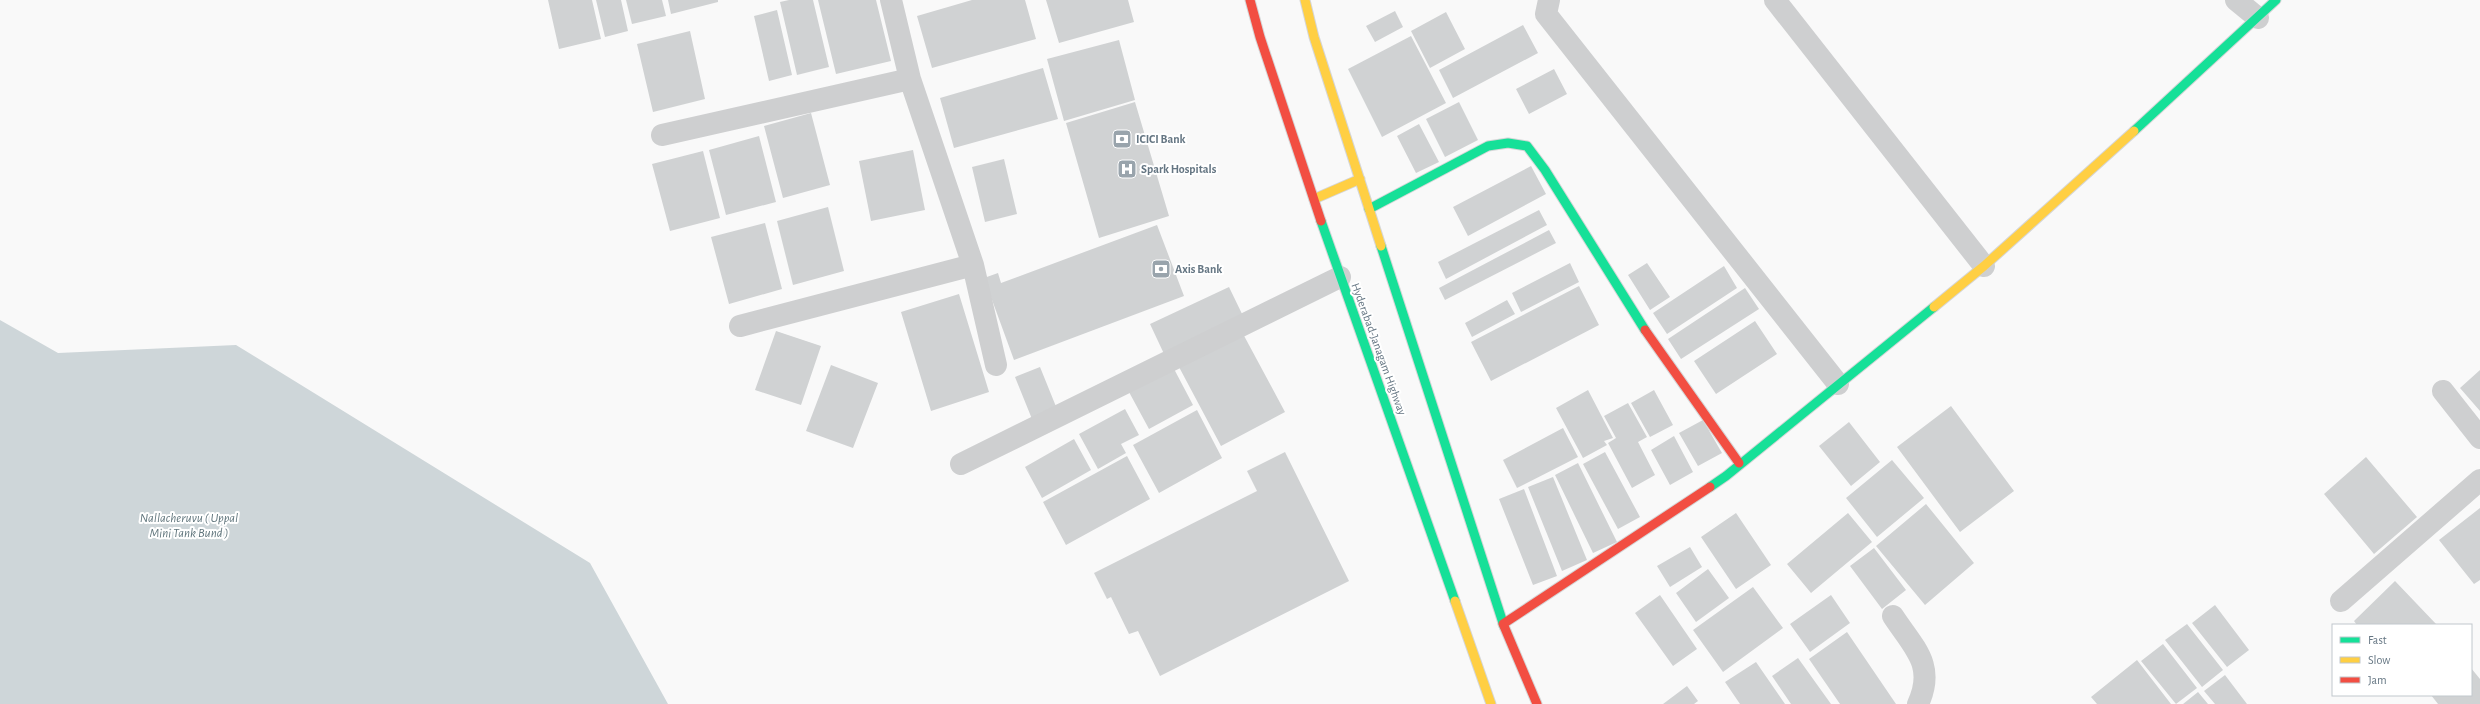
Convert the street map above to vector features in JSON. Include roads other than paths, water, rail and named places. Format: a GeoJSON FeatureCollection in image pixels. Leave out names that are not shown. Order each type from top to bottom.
{"type":"FeatureCollection","features":[{"type":"Feature","properties":{"kind":"main road","name":"Hyderabad-Janagam Highway"},"geometry":{"type":"LineString","coordinates":[[1250,0],[1260,37],[1340,277],[1491,704]]}},
{"type":"Feature","properties":{"kind":"main road"},"geometry":{"type":"LineString","coordinates":[[1305,0],[1369,209],[1503,624],[1537,704]]}},
{"type":"Feature","properties":{"kind":"main road"},"geometry":{"type":"LineString","coordinates":[[1503,624],[1726,476],[1984,266],[2276,0]]}},
{"type":"Feature","properties":{"kind":"main road"},"geometry":{"type":"LineString","coordinates":[[1369,209],[1488,146],[1508,143],[1527,146],[1545,170],[1655,347],[1739,464]]}},
{"type":"Feature","properties":{"kind":"main road"},"geometry":{"type":"LineString","coordinates":[[1314,198],[1360,179]]}},
{"type":"Feature","properties":{"kind":"street"},"geometry":{"type":"LineString","coordinates":[[891,0],[910,79],[973,265],[996,365]]}},
{"type":"Feature","properties":{"kind":"street"},"geometry":{"type":"LineString","coordinates":[[1549,0],[1546,14],[1838,384]]}},
{"type":"Feature","properties":{"kind":"street"},"geometry":{"type":"LineString","coordinates":[[1775,0],[1984,266]]}},
{"type":"Feature","properties":{"kind":"street"},"geometry":{"type":"LineString","coordinates":[[2236,0],[2258,18]]}},
{"type":"Feature","properties":{"kind":"street"},"geometry":{"type":"LineString","coordinates":[[662,135],[910,79]]}},
{"type":"Feature","properties":{"kind":"street"},"geometry":{"type":"LineString","coordinates":[[740,326],[973,265]]}},
{"type":"Feature","properties":{"kind":"street"},"geometry":{"type":"LineString","coordinates":[[961,464],[1340,277]]}},
{"type":"Feature","properties":{"kind":"street"},"geometry":{"type":"LineString","coordinates":[[2443,391],[2480,438]]}},
{"type":"Feature","properties":{"kind":"street"},"geometry":{"type":"LineString","coordinates":[[2341,601],[2480,480]]}},
{"type":"Feature","properties":{"kind":"street"},"geometry":{"type":"LineString","coordinates":[[1893,616],[1924,665],[1925,689],[1918,704]]}},
{"type":"Feature","properties":{"kind":"water","name":"Nallacheruvu ( Uppal Mini Tank Bund )"},"geometry":{"type":"Polygon","coordinates":[[[0,320],[58,353],[236,345],[590,563],[668,704],[0,704],[0,320]]]}},
{"type":"Feature","properties":{"kind":"place","name":"ICICI Bank"},"geometry":{"type":"Point","coordinates":[1122,139]}},
{"type":"Feature","properties":{"kind":"place","name":"Spark Hospitals"},"geometry":{"type":"Point","coordinates":[1127,169]}},
{"type":"Feature","properties":{"kind":"place","name":"Axis Bank"},"geometry":{"type":"Point","coordinates":[1161,269]}}]}
